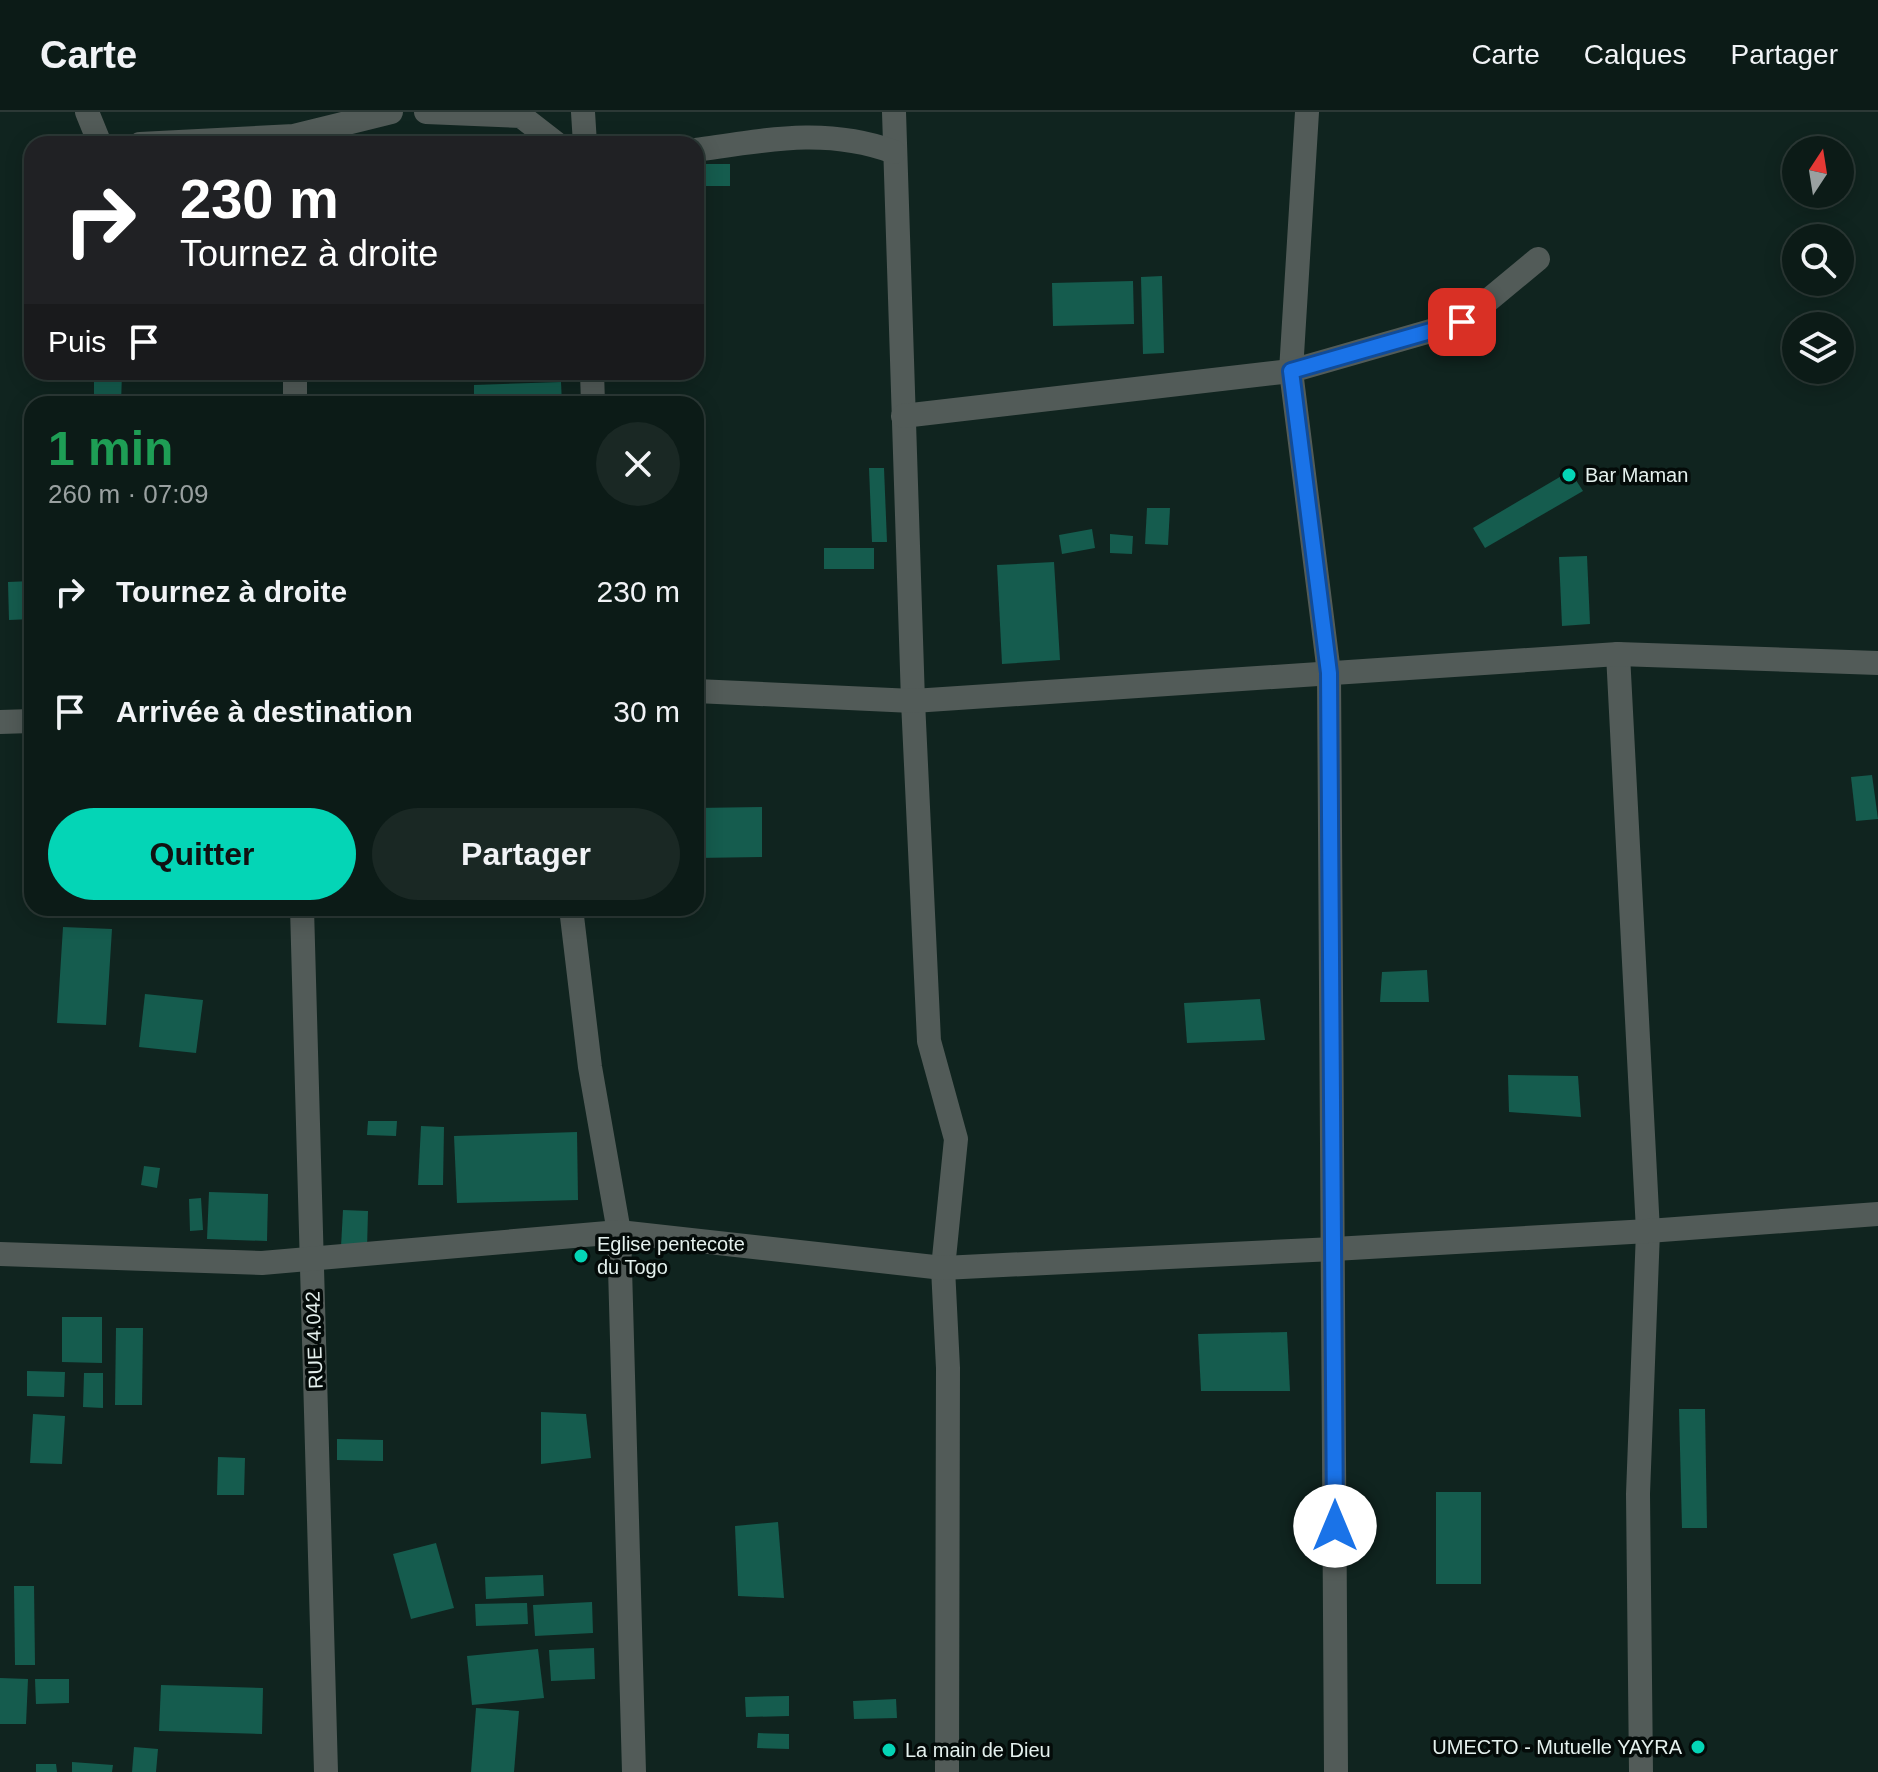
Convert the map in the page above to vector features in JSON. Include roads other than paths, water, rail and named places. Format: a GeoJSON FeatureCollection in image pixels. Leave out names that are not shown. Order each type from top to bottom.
{"type":"FeatureCollection","features":[{"type":"Feature","properties":{"kind":"street"},"geometry":{"type":"LineString","coordinates":[[87,112],[97,136]]}},
{"type":"Feature","properties":{"kind":"street"},"geometry":{"type":"LineString","coordinates":[[235,136],[294,131],[391,112]]}},
{"type":"Feature","properties":{"kind":"street"},"geometry":{"type":"LineString","coordinates":[[426,112],[521,116],[547,136]]}},
{"type":"Feature","properties":{"kind":"street"},"geometry":{"type":"LineString","coordinates":[[583,112],[584,136]]}},
{"type":"Feature","properties":{"kind":"street"},"geometry":{"type":"LineString","coordinates":[[894,112],[913,701],[929,1041],[956,1139],[943,1268],[948,1368],[947,1772]]}},
{"type":"Feature","properties":{"kind":"street"},"geometry":{"type":"LineString","coordinates":[[1307,112],[1291,371],[1329,673],[1336,1772]]}},
{"type":"Feature","properties":{"kind":"street"},"geometry":{"type":"LineString","coordinates":[[704,149],[812,136],[867,142],[894,152]]}},
{"type":"Feature","properties":{"kind":"street"},"geometry":{"type":"LineString","coordinates":[[903,416],[1291,371],[1462,322],[1538,259]]}},
{"type":"Feature","properties":{"kind":"street"},"geometry":{"type":"LineString","coordinates":[[1618,654],[1648,1231],[1638,1494],[1641,1772]]}},
{"type":"Feature","properties":{"kind":"street"},"geometry":{"type":"LineString","coordinates":[[704,691],[913,701],[1618,654],[1878,663]]}},
{"type":"Feature","properties":{"kind":"street"},"geometry":{"type":"LineString","coordinates":[[0,722],[24,721]]}},
{"type":"Feature","properties":{"kind":"street","name":"RUE 4.042"},"geometry":{"type":"LineString","coordinates":[[302,916],[326,1772]]}},
{"type":"Feature","properties":{"kind":"street"},"geometry":{"type":"LineString","coordinates":[[572,916],[590,1067],[619,1232],[634,1772]]}},
{"type":"Feature","properties":{"kind":"street"},"geometry":{"type":"LineString","coordinates":[[0,1254],[262,1263],[619,1232],[943,1268],[1648,1231],[1878,1214]]}},
{"type":"Feature","properties":{"kind":"place","name":"Bar Maman"},"geometry":{"type":"Point","coordinates":[1569,475]}},
{"type":"Feature","properties":{"kind":"place","name":"Eglise pentecote du Togo"},"geometry":{"type":"Point","coordinates":[581,1256]}},
{"type":"Feature","properties":{"kind":"place","name":"UMECTO - Mutuelle YAYRA"},"geometry":{"type":"Point","coordinates":[1698,1747]}},
{"type":"Feature","properties":{"kind":"place","name":"La main de Dieu"},"geometry":{"type":"Point","coordinates":[889,1750]}}]}
